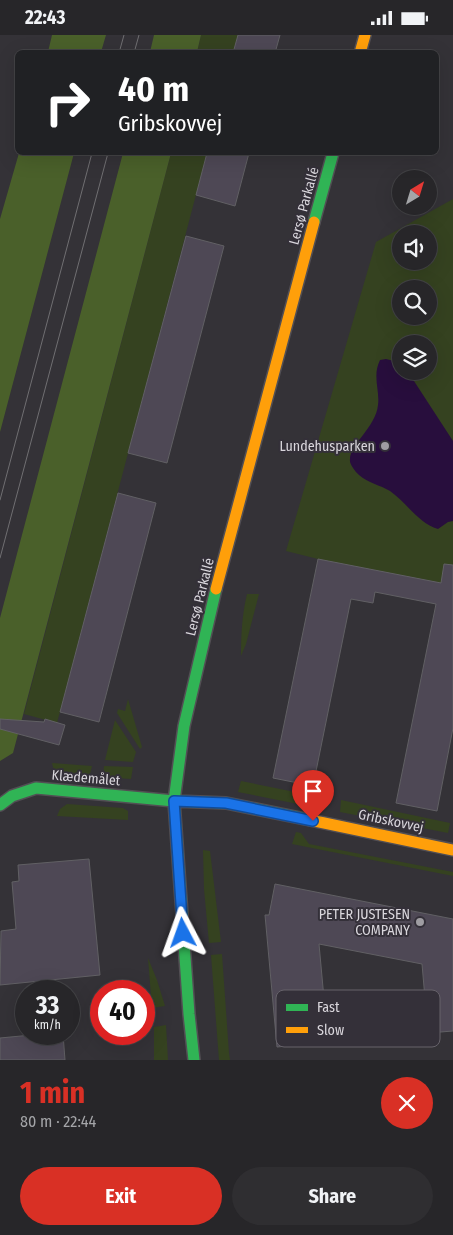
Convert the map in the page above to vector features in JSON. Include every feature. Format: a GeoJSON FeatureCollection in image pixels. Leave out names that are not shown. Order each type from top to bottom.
{"type":"FeatureCollection","features":[{"type":"Feature","properties":{"kind":"street"},"geometry":{"type":"LineString","coordinates":[[361,50],[365,35]]}},
{"type":"Feature","properties":{"kind":"street","name":"Lersø Parkallé"},"geometry":{"type":"LineString","coordinates":[[194,1060],[188,1014],[174,801],[184,725],[216,591],[332,155]]}},
{"type":"Feature","properties":{"kind":"street","name":"Klædemålet"},"geometry":{"type":"LineString","coordinates":[[0,805],[12,796],[36,788],[174,801]]}},
{"type":"Feature","properties":{"kind":"street","name":"Gribskovvej"},"geometry":{"type":"LineString","coordinates":[[174,801],[226,803],[453,849]]}},
{"type":"Feature","properties":{"kind":"green space"},"geometry":{"type":"Polygon","coordinates":[[[52,35],[106,35],[102,50],[48,50],[52,35]]]}},
{"type":"Feature","properties":{"kind":"green space"},"geometry":{"type":"Polygon","coordinates":[[[154,35],[201,35],[197,50],[150,50],[154,35]]]}},
{"type":"Feature","properties":{"kind":"green space"},"geometry":{"type":"Polygon","coordinates":[[[201,35],[238,35],[234,50],[198,50],[201,35]]]}},
{"type":"Feature","properties":{"kind":"green space"},"geometry":{"type":"Polygon","coordinates":[[[18,155],[73,155],[0,432],[0,219],[18,155]]]}},
{"type":"Feature","properties":{"kind":"green space"},"geometry":{"type":"Polygon","coordinates":[[[122,155],[170,155],[13,753],[0,761],[0,618],[122,155]]]}},
{"type":"Feature","properties":{"kind":"green space"},"geometry":{"type":"Polygon","coordinates":[[[170,155],[206,155],[57,723],[24,714],[170,155]]]}},
{"type":"Feature","properties":{"kind":"green space","name":"Lundehusparken"},"geometry":{"type":"Polygon","coordinates":[[[453,199],[453,585],[286,551],[376,242],[392,233],[392,270],[437,270],[437,225],[406,225],[424,215],[438,215],[438,207],[453,199]]]}},
{"type":"Feature","properties":{"kind":"green space"},"geometry":{"type":"Polygon","coordinates":[[[247,594],[259,594],[241,656],[242,625],[247,594]]]}},
{"type":"Feature","properties":{"kind":"green space"},"geometry":{"type":"Polygon","coordinates":[[[128,699],[142,747],[140,749],[117,713],[118,709],[125,711],[128,699]]]}},
{"type":"Feature","properties":{"kind":"green space"},"geometry":{"type":"Polygon","coordinates":[[[115,720],[136,752],[133,762],[105,760],[115,720]]]}},
{"type":"Feature","properties":{"kind":"green space"},"geometry":{"type":"Polygon","coordinates":[[[52,763],[92,766],[89,778],[55,775],[52,763]]]}},
{"type":"Feature","properties":{"kind":"green space"},"geometry":{"type":"Polygon","coordinates":[[[104,766],[133,767],[131,779],[103,777],[104,766]]]}},
{"type":"Feature","properties":{"kind":"green space"},"geometry":{"type":"Polygon","coordinates":[[[241,781],[325,798],[323,809],[238,792],[241,781]]]}},
{"type":"Feature","properties":{"kind":"green space"},"geometry":{"type":"Polygon","coordinates":[[[341,800],[450,823],[448,833],[340,812],[341,800]]]}},
{"type":"Feature","properties":{"kind":"green space"},"geometry":{"type":"Polygon","coordinates":[[[67,804],[123,808],[128,811],[128,820],[57,816],[60,809],[67,804]]]}},
{"type":"Feature","properties":{"kind":"green space"},"geometry":{"type":"Polygon","coordinates":[[[296,832],[301,833],[309,844],[453,872],[453,876],[292,844],[296,832]]]}},
{"type":"Feature","properties":{"kind":"green space"},"geometry":{"type":"Polygon","coordinates":[[[203,850],[210,851],[221,942],[209,943],[204,889],[203,850]]]}},
{"type":"Feature","properties":{"kind":"green space"},"geometry":{"type":"Polygon","coordinates":[[[222,954],[230,1060],[219,1060],[211,955],[222,954]]]}},
{"type":"Feature","properties":{"kind":"green space"},"geometry":{"type":"Polygon","coordinates":[[[148,958],[165,1006],[155,1008],[155,980],[150,980],[148,958]]]}},
{"type":"Feature","properties":{"kind":"green space"},"geometry":{"type":"Polygon","coordinates":[[[166,1025],[168,1060],[154,1060],[155,1027],[166,1025]]]}},
{"type":"Feature","properties":{"kind":"shaded area"},"geometry":{"type":"Polygon","coordinates":[[[380,360],[392,360],[392,380],[413,380],[453,441],[453,521],[438,529],[424,522],[390,491],[363,478],[350,463],[354,447],[373,421],[376,413],[378,399],[376,377],[380,360]]]}},
{"type":"Feature","properties":{"kind":"building"},"geometry":{"type":"Polygon","coordinates":[[[238,35],[280,35],[276,50],[234,50],[238,35]]]}},
{"type":"Feature","properties":{"kind":"building"},"geometry":{"type":"Polygon","coordinates":[[[206,155],[248,155],[235,206],[196,195],[206,155]]]}},
{"type":"Feature","properties":{"kind":"building"},"geometry":{"type":"Polygon","coordinates":[[[186,236],[224,246],[167,463],[128,453],[186,236]]]}},
{"type":"Feature","properties":{"kind":"building"},"geometry":{"type":"Polygon","coordinates":[[[118,493],[156,503],[99,722],[60,712],[118,493]]]}},
{"type":"Feature","properties":{"kind":"building"},"geometry":{"type":"Polygon","coordinates":[[[318,559],[441,583],[444,564],[453,565],[453,728],[437,811],[396,803],[436,604],[375,592],[373,603],[351,599],[313,786],[273,778],[318,559]]]}},
{"type":"Feature","properties":{"kind":"building"},"geometry":{"type":"Polygon","coordinates":[[[0,719],[44,722],[45,719],[65,725],[59,745],[0,729],[0,719]]]}},
{"type":"Feature","properties":{"kind":"building"},"geometry":{"type":"Polygon","coordinates":[[[89,859],[100,975],[50,980],[15,980],[15,984],[0,985],[1,931],[16,929],[12,882],[19,881],[18,865],[89,859]]]}},
{"type":"Feature","properties":{"kind":"building"},"geometry":{"type":"Polygon","coordinates":[[[275,884],[453,919],[453,1031],[440,1032],[440,990],[424,990],[422,964],[319,944],[323,990],[276,990],[276,1036],[265,915],[269,915],[275,884]]]}},
{"type":"Feature","properties":{"kind":"building"},"geometry":{"type":"Polygon","coordinates":[[[15,1037],[15,1045],[64,1045],[65,1060],[0,1060],[0,1038],[15,1037]]]}},
{"type":"Feature","properties":{"kind":"tram line"},"geometry":{"type":"LineString","coordinates":[[120,50],[124,35]]}},
{"type":"Feature","properties":{"kind":"tram line"},"geometry":{"type":"LineString","coordinates":[[135,50],[139,35]]}},
{"type":"Feature","properties":{"kind":"tram line"},"geometry":{"type":"LineString","coordinates":[[0,500],[91,155]]}},
{"type":"Feature","properties":{"kind":"tram line"},"geometry":{"type":"LineString","coordinates":[[0,558],[107,155]]}},
{"type":"Feature","properties":{"kind":"traffic: fast"},"geometry":{"type":"LineString","coordinates":[[314,222],[332,155]]}},
{"type":"Feature","properties":{"kind":"traffic: fast"},"geometry":{"type":"LineString","coordinates":[[194,1060],[174,801],[184,726],[216,589]]}},
{"type":"Feature","properties":{"kind":"traffic: fast"},"geometry":{"type":"LineString","coordinates":[[0,805],[12,796],[36,788],[174,801],[226,803],[310,820]]}},
{"type":"Feature","properties":{"kind":"traffic: slow"},"geometry":{"type":"LineString","coordinates":[[361,50],[365,35]]}},
{"type":"Feature","properties":{"kind":"traffic: slow"},"geometry":{"type":"LineString","coordinates":[[216,589],[314,222]]}},
{"type":"Feature","properties":{"kind":"traffic: slow"},"geometry":{"type":"LineString","coordinates":[[310,820],[453,850]]}},
{"type":"Feature","properties":{"kind":"place","name":"Lundehusparken"},"geometry":{"type":"Point","coordinates":[385,446]}},
{"type":"Feature","properties":{"kind":"place","name":"PETER JUSTESEN COMPANY"},"geometry":{"type":"Point","coordinates":[420,922]}},
{"type":"Feature","properties":{"kind":"route"},"geometry":{"type":"LineString","coordinates":[[183,933],[174,801],[226,803],[313,821]]}}]}
